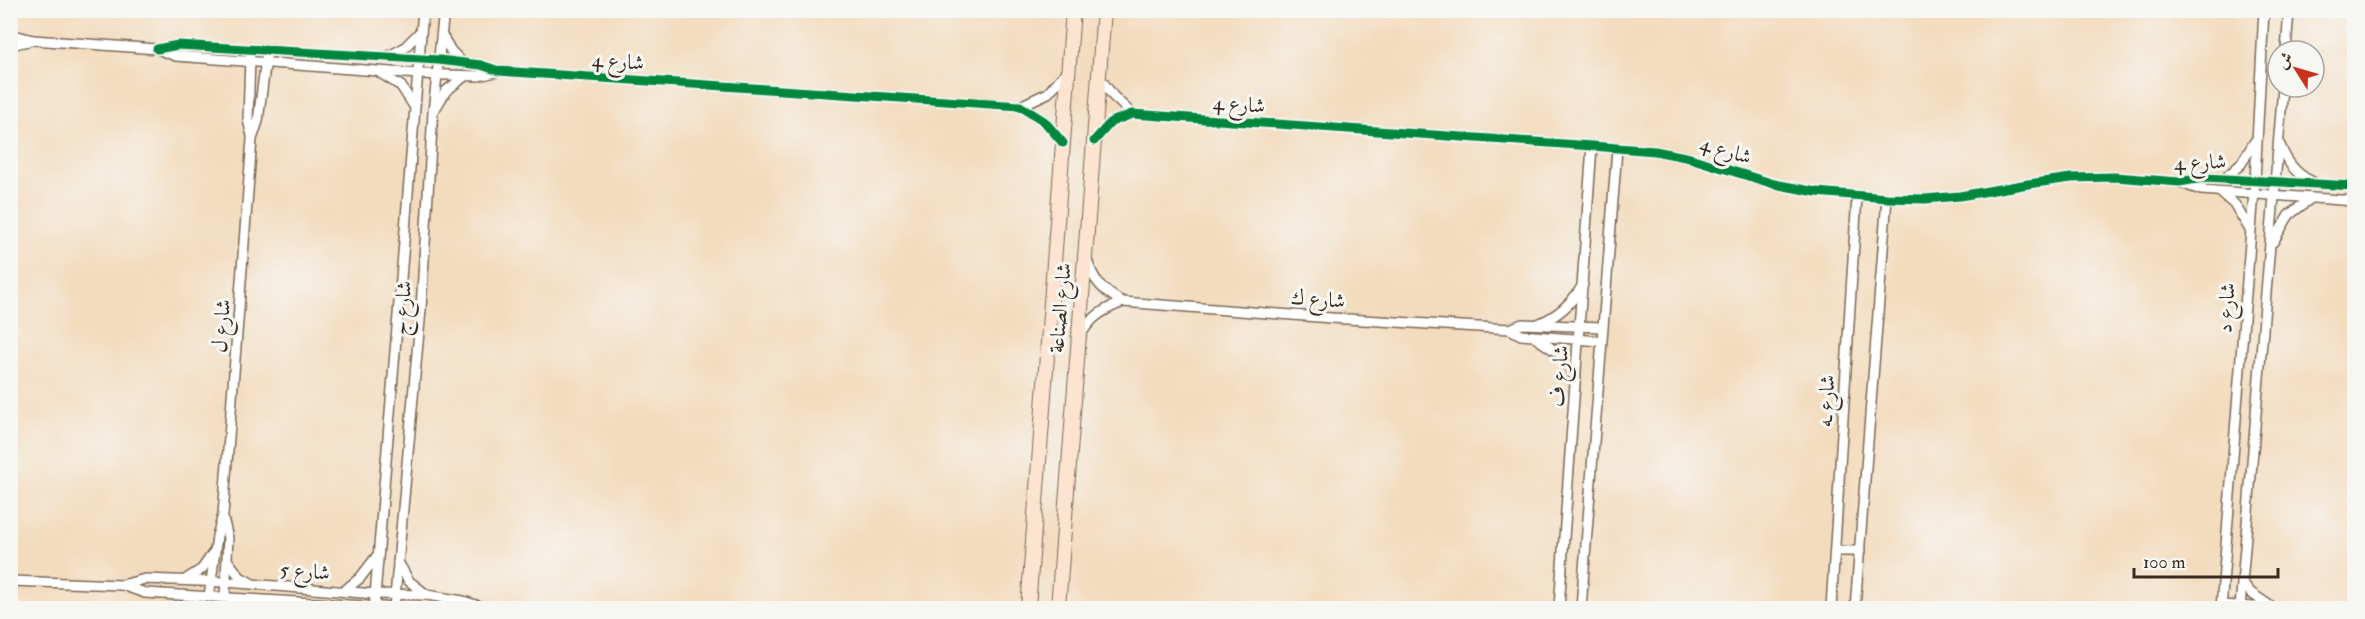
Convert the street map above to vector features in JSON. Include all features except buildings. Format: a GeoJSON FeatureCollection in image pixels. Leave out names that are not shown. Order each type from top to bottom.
{"type":"FeatureCollection","features":[{"type":"Feature","properties":{"kind":"street","name":"شارع ج"},"geometry":{"type":"LineString","coordinates":[[374,608],[423,10]]}},
{"type":"Feature","properties":{"kind":"street","name":"شارع ج"},"geometry":{"type":"LineString","coordinates":[[395,608],[420,309],[433,112],[444,10]]}},
{"type":"Feature","properties":{"kind":"street","name":"شارع الصناعة"},"geometry":{"type":"LineString","coordinates":[[1027,605],[1073,10]]}},
{"type":"Feature","properties":{"kind":"street","name":"شارع الصناعة"},"geometry":{"type":"LineString","coordinates":[[1058,609],[1104,10]]}},
{"type":"Feature","properties":{"kind":"street","name":"شارع د"},"geometry":{"type":"LineString","coordinates":[[2221,607],[2255,180],[2264,10]]}},
{"type":"Feature","properties":{"kind":"street"},"geometry":{"type":"LineString","coordinates":[[2287,39],[2289,10]]}},
{"type":"Feature","properties":{"kind":"street"},"geometry":{"type":"LineString","coordinates":[[382,58],[404,48],[422,29]]}},
{"type":"Feature","properties":{"kind":"street","name":"شارع 4"},"geometry":{"type":"LineString","coordinates":[[10,34],[33,40],[157,49],[178,45],[439,60],[498,71],[1020,106],[1048,93],[1068,70]]}},
{"type":"Feature","properties":{"kind":"street"},"geometry":{"type":"LineString","coordinates":[[442,35],[451,51],[463,63]]}},
{"type":"Feature","properties":{"kind":"street","name":"شارع 4"},"geometry":{"type":"LineString","coordinates":[[10,45],[33,40]]}},
{"type":"Feature","properties":{"kind":"street","name":"شارع 4"},"geometry":{"type":"LineString","coordinates":[[157,49],[176,56],[377,72],[478,76],[498,71]]}},
{"type":"Feature","properties":{"kind":"street","name":"شارع ل"},"geometry":{"type":"LineString","coordinates":[[250,50],[248,120],[252,139]]}},
{"type":"Feature","properties":{"kind":"street","name":"شارع ل"},"geometry":{"type":"LineString","coordinates":[[209,597],[214,551],[223,515],[252,139],[258,122],[267,51]]}},
{"type":"Feature","properties":{"kind":"street"},"geometry":{"type":"LineString","coordinates":[[377,72],[401,86],[415,106]]}},
{"type":"Feature","properties":{"kind":"street"},"geometry":{"type":"LineString","coordinates":[[433,112],[446,91],[465,76]]}},
{"type":"Feature","properties":{"kind":"street"},"geometry":{"type":"LineString","coordinates":[[1094,141],[1111,123],[1132,114],[1113,96],[1099,76]]}},
{"type":"Feature","properties":{"kind":"street","name":"شارع د"},"geometry":{"type":"LineString","coordinates":[[2240,607],[2282,99]]}},
{"type":"Feature","properties":{"kind":"street"},"geometry":{"type":"LineString","coordinates":[[1020,106],[1044,122],[1063,143]]}},
{"type":"Feature","properties":{"kind":"street","name":"شارع 4"},"geometry":{"type":"LineString","coordinates":[[1132,114],[1655,151],[1682,156],[1774,184],[1816,192],[1857,196],[1924,199],[1960,196],[2071,178],[2115,177],[2179,183],[2201,190],[2220,192],[2355,201]]}},
{"type":"Feature","properties":{"kind":"street"},"geometry":{"type":"LineString","coordinates":[[2224,179],[2248,156],[2258,136]]}},
{"type":"Feature","properties":{"kind":"street"},"geometry":{"type":"LineString","coordinates":[[2279,142],[2289,163],[2296,171],[2316,183]]}},
{"type":"Feature","properties":{"kind":"street","name":"شارع ف"},"geometry":{"type":"LineString","coordinates":[[1559,609],[1592,146]]}},
{"type":"Feature","properties":{"kind":"street","name":"شارع ف"},"geometry":{"type":"LineString","coordinates":[[1581,609],[1601,327],[1617,149]]}},
{"type":"Feature","properties":{"kind":"street","name":"شارع 4"},"geometry":{"type":"LineString","coordinates":[[2179,183],[2203,178],[2276,180],[2355,186]]}},
{"type":"Feature","properties":{"kind":"street"},"geometry":{"type":"LineString","coordinates":[[2220,192],[2241,213],[2250,231]]}},
{"type":"Feature","properties":{"kind":"street","name":"شارع ـه"},"geometry":{"type":"LineString","coordinates":[[1831,609],[1857,196]]}},
{"type":"Feature","properties":{"kind":"street"},"geometry":{"type":"LineString","coordinates":[[1855,609],[1887,198]]}},
{"type":"Feature","properties":{"kind":"street"},"geometry":{"type":"LineString","coordinates":[[2270,250],[2280,226],[2289,215],[2311,199]]}},
{"type":"Feature","properties":{"kind":"street"},"geometry":{"type":"LineString","coordinates":[[1086,256],[1090,271],[1098,284],[1109,295],[1123,302]]}},
{"type":"Feature","properties":{"kind":"street"},"geometry":{"type":"LineString","coordinates":[[1534,325],[1550,319],[1564,309],[1584,283]]}},
{"type":"Feature","properties":{"kind":"street"},"geometry":{"type":"LineString","coordinates":[[1077,343],[1084,328],[1095,316],[1108,307],[1123,302]]}},
{"type":"Feature","properties":{"kind":"street","name":"شارع ك"},"geometry":{"type":"LineString","coordinates":[[1123,302],[1510,329],[1521,335],[1601,341]]}},
{"type":"Feature","properties":{"kind":"street"},"geometry":{"type":"LineString","coordinates":[[400,307],[420,309]]}},
{"type":"Feature","properties":{"kind":"street","name":"شارع ك"},"geometry":{"type":"LineString","coordinates":[[1510,329],[1522,324],[1601,327]]}},
{"type":"Feature","properties":{"kind":"street"},"geometry":{"type":"LineString","coordinates":[[1534,336],[1560,354],[1577,379]]}},
{"type":"Feature","properties":{"kind":"street"},"geometry":{"type":"LineString","coordinates":[[387,443],[408,445]]}},
{"type":"Feature","properties":{"kind":"street","name":"شارع ل"},"geometry":{"type":"LineString","coordinates":[[223,515],[228,538],[225,598]]}},
{"type":"Feature","properties":{"kind":"street"},"geometry":{"type":"LineString","coordinates":[[1835,550],[1860,551]]}},
{"type":"Feature","properties":{"kind":"street"},"geometry":{"type":"LineString","coordinates":[[184,581],[202,569],[214,551]]}},
{"type":"Feature","properties":{"kind":"street"},"geometry":{"type":"LineString","coordinates":[[344,591],[360,578],[378,554]]}},
{"type":"Feature","properties":{"kind":"street"},"geometry":{"type":"LineString","coordinates":[[227,560],[240,577],[259,586]]}},
{"type":"Feature","properties":{"kind":"street"},"geometry":{"type":"LineString","coordinates":[[398,562],[409,581],[427,596]]}},
{"type":"Feature","properties":{"kind":"street","name":"شارع 5"},"geometry":{"type":"LineString","coordinates":[[122,585],[145,579],[226,582],[427,596],[463,601],[485,609]]}},
{"type":"Feature","properties":{"kind":"street","name":"شارع 5"},"geometry":{"type":"LineString","coordinates":[[12,580],[122,585],[145,593],[341,607],[395,608]]}},
{"type":"Feature","properties":{"kind":"street"},"geometry":{"type":"LineString","coordinates":[[2242,582],[2271,609]]}},
{"type":"Feature","properties":{"kind":"street"},"geometry":{"type":"LineString","coordinates":[[2221,607],[2271,609]]}},
{"type":"Feature","properties":{"kind":"cycle path"},"geometry":{"type":"LineString","coordinates":[[157,49],[178,45],[439,60],[481,65],[499,71],[1020,106],[1044,121],[1063,143]]}},
{"type":"Feature","properties":{"kind":"cycle path"},"geometry":{"type":"LineString","coordinates":[[1094,141],[1111,122],[1132,114],[1592,146],[1655,151],[1690,158],[1774,184],[1816,192],[1887,198],[1925,199],[1960,196],[2071,178],[2115,177],[2179,182],[2203,178],[2354,186]]}}]}
